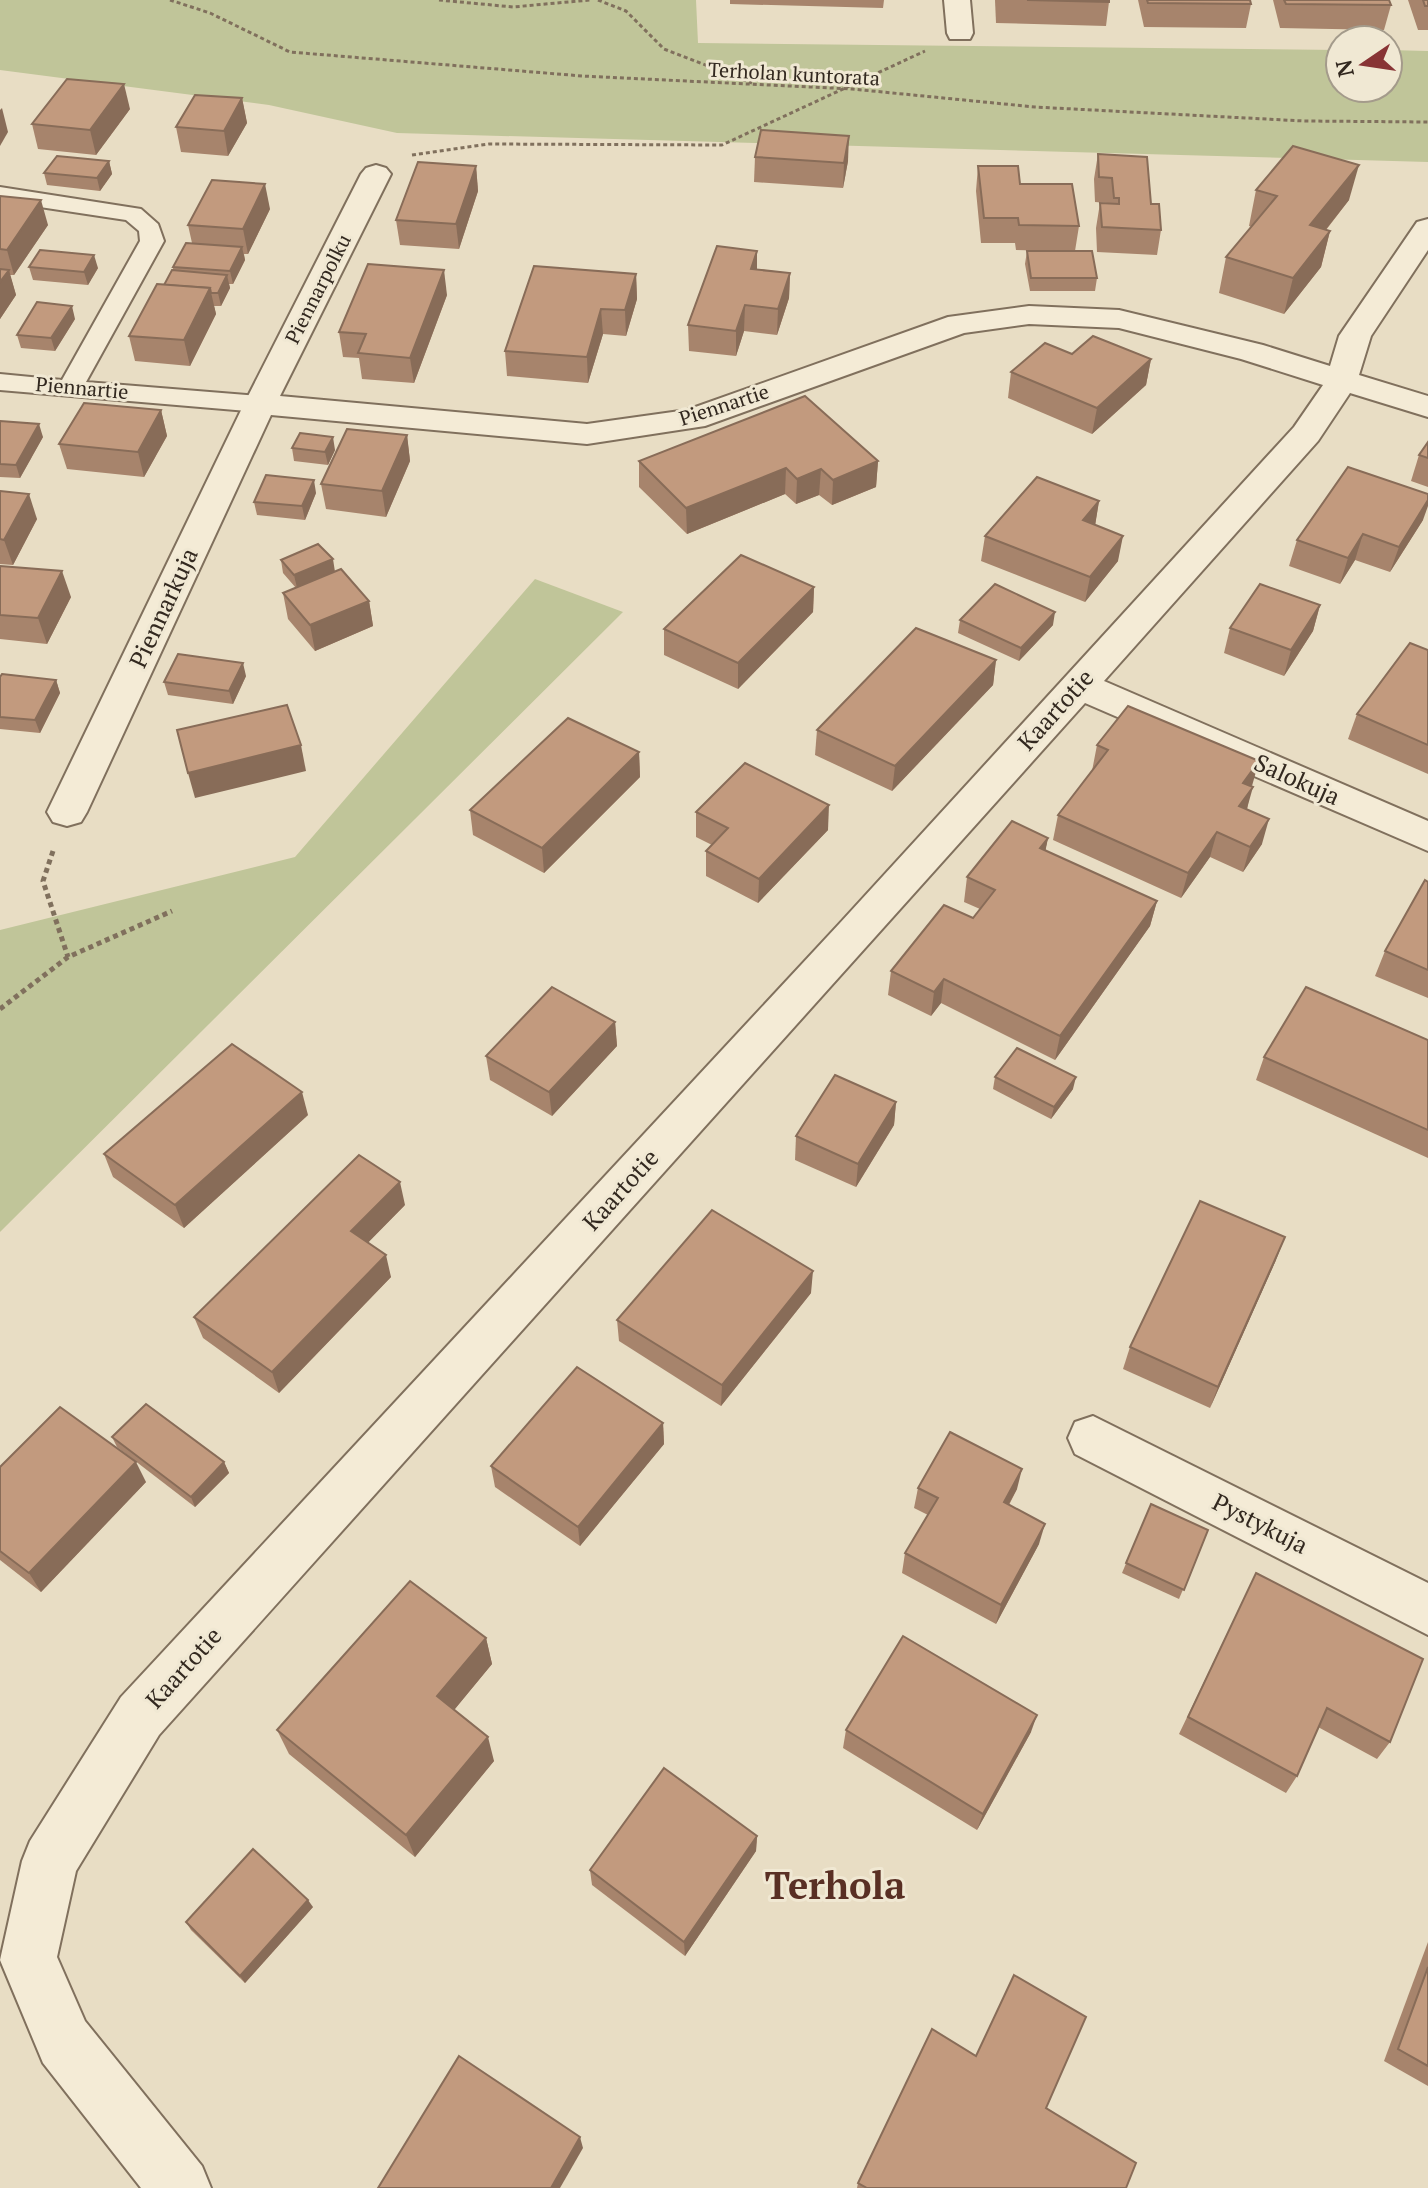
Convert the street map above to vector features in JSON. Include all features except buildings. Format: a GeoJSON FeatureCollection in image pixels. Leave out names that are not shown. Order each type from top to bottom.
{"type":"FeatureCollection","features":[{"type":"Feature","properties":{"kind":"street"},"geometry":{"type":"LineString","coordinates":[[957,0],[960,33]]}},
{"type":"Feature","properties":{"kind":"street","name":"Piennarpolku"},"geometry":{"type":"LineString","coordinates":[[260,404],[376,174]]}},
{"type":"Feature","properties":{"kind":"street","name":"Kaartotie"},"geometry":{"type":"LineString","coordinates":[[180,2188],[64,2042],[28,1958],[50,1861],[140,1716],[1306,434],[1341,382],[1355,336],[1428,228]]}},
{"type":"Feature","properties":{"kind":"street","name":"Piennartie"},"geometry":{"type":"LineString","coordinates":[[260,404],[587,434],[693,419],[959,324],[1029,315],[1119,319],[1252,352],[1428,407]]}},
{"type":"Feature","properties":{"kind":"street","name":"Piennarkuja"},"geometry":{"type":"LineString","coordinates":[[67,812],[260,404]]}},
{"type":"Feature","properties":{"kind":"street","name":"Salokuja"},"geometry":{"type":"LineString","coordinates":[[1079,685],[1428,837]]}},
{"type":"Feature","properties":{"kind":"street","name":"Pystykuja"},"geometry":{"type":"LineString","coordinates":[[1093,1438],[1428,1610]]}},
{"type":"Feature","properties":{"kind":"lane"},"geometry":{"type":"LineString","coordinates":[[0,194],[133,214],[150,229],[152,241],[71,387]]}},
{"type":"Feature","properties":{"kind":"lane","name":"Piennartie"},"geometry":{"type":"LineString","coordinates":[[0,382],[260,404]]}},
{"type":"Feature","properties":{"kind":"path","name":"Terholan kuntorata"},"geometry":{"type":"LineString","coordinates":[[170,0],[210,13],[290,52],[597,77],[847,89],[1035,107],[1304,121],[1428,122]]}},
{"type":"Feature","properties":{"kind":"path"},"geometry":{"type":"LineString","coordinates":[[439,0],[513,7],[590,0]]}},
{"type":"Feature","properties":{"kind":"path"},"geometry":{"type":"LineString","coordinates":[[598,0],[626,11],[664,49],[757,85]]}},
{"type":"Feature","properties":{"kind":"path"},"geometry":{"type":"LineString","coordinates":[[376,174],[406,156],[489,144],[722,145],[847,89],[960,33]]}},
{"type":"Feature","properties":{"kind":"path"},"geometry":{"type":"LineString","coordinates":[[67,812],[43,881],[68,957]]}},
{"type":"Feature","properties":{"kind":"path"},"geometry":{"type":"LineString","coordinates":[[0,1009],[68,957],[172,911]]}},
{"type":"Feature","properties":{"kind":"green space"},"geometry":{"type":"Polygon","coordinates":[[[0,0],[696,0],[698,43],[1324,50],[1324,104],[1404,104],[1404,50],[1428,51],[1428,162],[397,133],[269,105],[0,70],[0,0]]]}},
{"type":"Feature","properties":{"kind":"green space"},"geometry":{"type":"Polygon","coordinates":[[[535,579],[623,612],[0,1232],[0,930],[295,857],[535,579]]]}},
{"type":"Feature","properties":{"kind":"district","name":"Terhola"},"geometry":{"type":"Point","coordinates":[835,1886]}}]}
